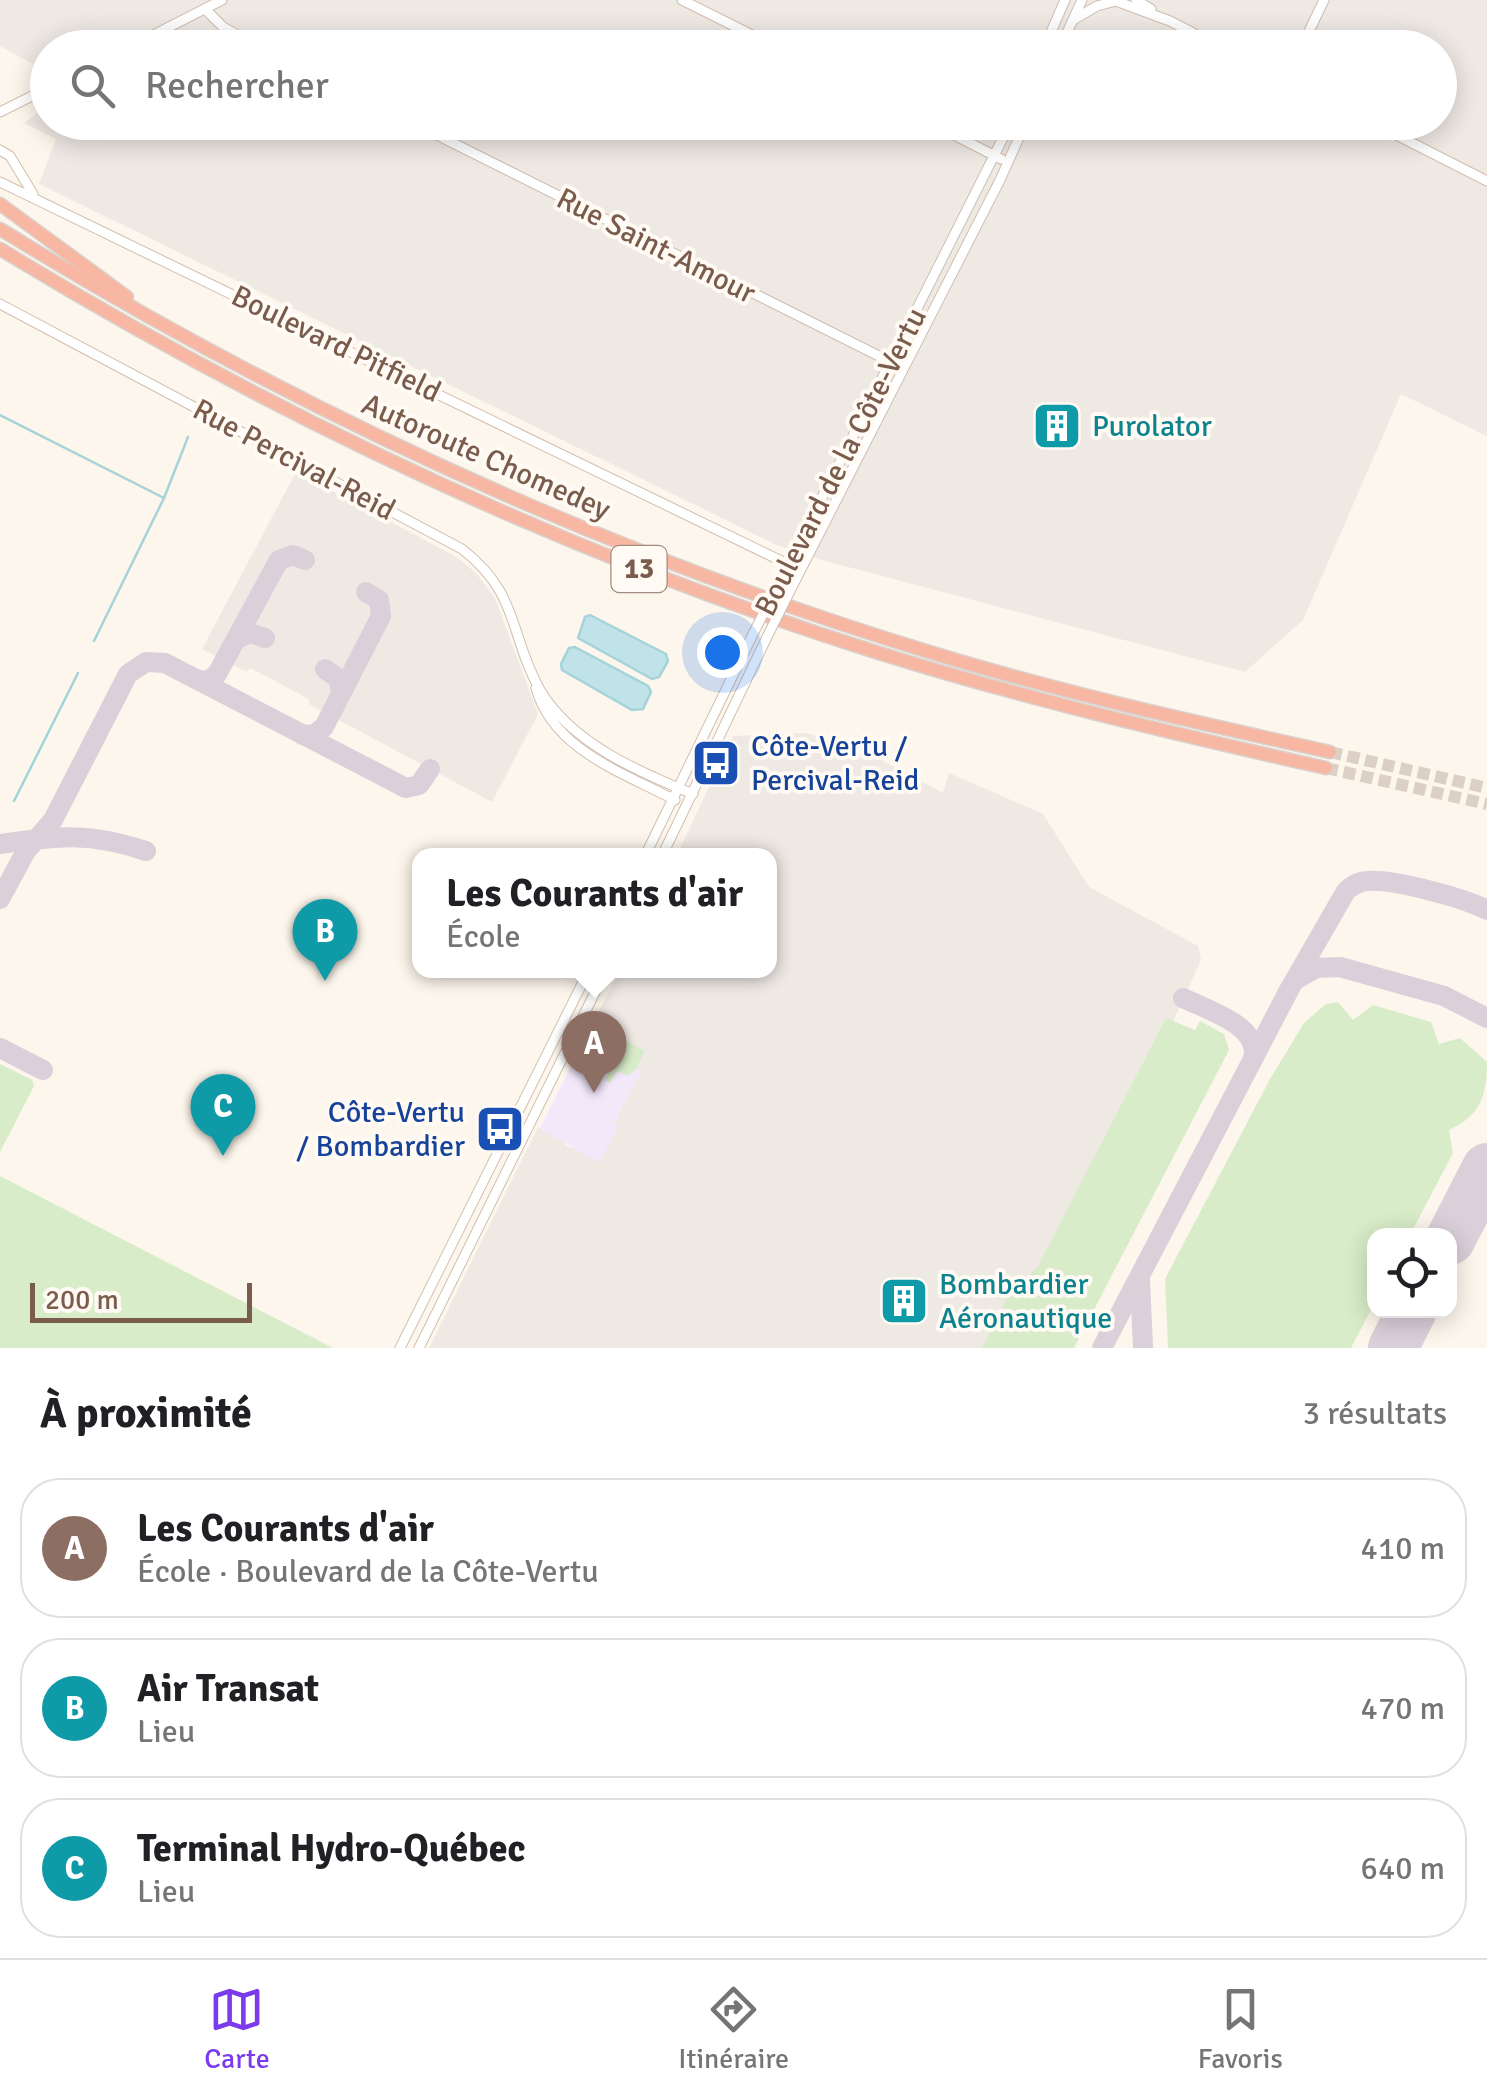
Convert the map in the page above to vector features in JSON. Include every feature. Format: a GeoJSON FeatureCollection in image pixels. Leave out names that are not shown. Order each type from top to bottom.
{"type":"FeatureCollection","features":[{"type":"Feature","properties":{"kind":"highway"},"geometry":{"type":"LineString","coordinates":[[0,204],[175,332]]}},
{"type":"Feature","properties":{"kind":"highway","name":"Autoroute Chomedey"},"geometry":{"type":"LineString","coordinates":[[0,230],[297,398],[447,470],[703,576],[857,629],[1012,676],[1330,752]]}},
{"type":"Feature","properties":{"kind":"highway","name":"Autoroute Chomedey"},"geometry":{"type":"LineString","coordinates":[[0,249],[156,340],[361,448],[505,514],[652,574],[797,626],[962,678],[1121,721],[1326,768]]}},
{"type":"Feature","properties":{"kind":"street"},"geometry":{"type":"LineString","coordinates":[[164,30],[222,0]]}},
{"type":"Feature","properties":{"kind":"street"},"geometry":{"type":"LineString","coordinates":[[682,0],[742,30]]}},
{"type":"Feature","properties":{"kind":"street"},"geometry":{"type":"LineString","coordinates":[[1052,30],[1066,0]]}},
{"type":"Feature","properties":{"kind":"street"},"geometry":{"type":"LineString","coordinates":[[1068,30],[1082,0]]}},
{"type":"Feature","properties":{"kind":"street"},"geometry":{"type":"LineString","coordinates":[[1136,0],[1170,22]]}},
{"type":"Feature","properties":{"kind":"street"},"geometry":{"type":"LineString","coordinates":[[1309,30],[1324,0]]}},
{"type":"Feature","properties":{"kind":"street"},"geometry":{"type":"LineString","coordinates":[[1072,20],[1114,1],[1186,30]]}},
{"type":"Feature","properties":{"kind":"street"},"geometry":{"type":"LineString","coordinates":[[205,9],[228,30]]}},
{"type":"Feature","properties":{"kind":"street"},"geometry":{"type":"LineString","coordinates":[[0,112],[30,97]]}},
{"type":"Feature","properties":{"kind":"street","name":"Rue Saint-Amour"},"geometry":{"type":"LineString","coordinates":[[446,140],[903,368]]}},
{"type":"Feature","properties":{"kind":"street"},"geometry":{"type":"LineString","coordinates":[[964,140],[1008,162]]}},
{"type":"Feature","properties":{"kind":"street","name":"Boulevard de la Côte-Vertu"},"geometry":{"type":"LineString","coordinates":[[648,848],[1003,140]]}},
{"type":"Feature","properties":{"kind":"street","name":"Boulevard de la Côte-Vertu"},"geometry":{"type":"LineString","coordinates":[[666,848],[767,636],[1018,140]]}},
{"type":"Feature","properties":{"kind":"street"},"geometry":{"type":"LineString","coordinates":[[1406,140],[1487,181]]}},
{"type":"Feature","properties":{"kind":"street"},"geometry":{"type":"LineString","coordinates":[[0,150],[10,156],[34,196]]}},
{"type":"Feature","properties":{"kind":"street","name":"Boulevard Pitfield"},"geometry":{"type":"LineString","coordinates":[[0,182],[800,570]]}},
{"type":"Feature","properties":{"kind":"street","name":"Rue Percival-Reid"},"geometry":{"type":"LineString","coordinates":[[0,304],[462,549],[485,569],[503,593],[543,709],[568,740],[676,793],[693,794]]}},
{"type":"Feature","properties":{"kind":"street","name":"Rue Percival-Reid"},"geometry":{"type":"LineString","coordinates":[[676,793],[686,806]]}},
{"type":"Feature","properties":{"kind":"street"},"geometry":{"type":"LineString","coordinates":[[400,1348],[584,978]]}},
{"type":"Feature","properties":{"kind":"street"},"geometry":{"type":"LineString","coordinates":[[418,1348],[602,978]]}},
{"type":"Feature","properties":{"kind":"shaded area"},"geometry":{"type":"Polygon","coordinates":[[[0,0],[1487,0],[1487,436],[1401,394],[1303,620],[1245,672],[777,545],[39,184],[56,140],[1457,140],[1457,30],[30,30],[30,63],[0,46],[0,0]]]}},
{"type":"Feature","properties":{"kind":"shaded area"},"geometry":{"type":"Polygon","coordinates":[[[296,472],[455,556],[476,573],[495,598],[538,714],[492,802],[309,704],[309,699],[250,668],[247,672],[202,649],[296,472]]]}},
{"type":"Feature","properties":{"kind":"shaded area"},"geometry":{"type":"Polygon","coordinates":[[[805,733],[826,738],[825,742],[849,756],[868,753],[943,793],[949,773],[1043,814],[1089,887],[1198,946],[1201,960],[1174,1019],[1007,1348],[429,1348],[538,1127],[575,1149],[618,1125],[614,1123],[640,1072],[636,1069],[645,1051],[593,1022],[616,978],[777,978],[777,848],[680,848],[733,736],[805,733]]]}},
{"type":"Feature","properties":{"kind":"shaded area"},"geometry":{"type":"Polygon","coordinates":[[[593,1022],[645,1051],[636,1069],[641,1072],[614,1122],[619,1125],[599,1163],[540,1128],[593,1022]]]}},
{"type":"Feature","properties":{"kind":"green space"},"geometry":{"type":"Polygon","coordinates":[[[1338,1002],[1353,1020],[1373,1005],[1431,1022],[1439,1044],[1460,1038],[1487,1062],[1480,1104],[1468,1118],[1449,1130],[1453,1153],[1414,1228],[1367,1228],[1367,1317],[1351,1348],[1168,1348],[1165,1279],[1270,1079],[1304,1023],[1326,1004],[1338,1002]]]}},
{"type":"Feature","properties":{"kind":"green space"},"geometry":{"type":"Polygon","coordinates":[[[1166,1018],[1195,1030],[1200,1021],[1224,1034],[1229,1050],[1074,1348],[982,1348],[1014,1284],[1038,1266],[1166,1018]]]}},
{"type":"Feature","properties":{"kind":"green space"},"geometry":{"type":"Polygon","coordinates":[[[612,1033],[645,1051],[636,1069],[628,1076],[617,1071],[610,1083],[605,1080],[612,1065],[600,1059],[593,1066],[612,1033]]]}},
{"type":"Feature","properties":{"kind":"green space"},"geometry":{"type":"Polygon","coordinates":[[[0,1064],[32,1080],[34,1086],[0,1152],[0,1064]]]}},
{"type":"Feature","properties":{"kind":"green space"},"geometry":{"type":"Polygon","coordinates":[[[0,1176],[333,1348],[0,1348],[0,1176]]]}},
{"type":"Feature","properties":{"kind":"water"},"geometry":{"type":"Polygon","coordinates":[[[590,615],[666,654],[668,661],[659,677],[652,679],[578,638],[585,617],[590,615]]]}},
{"type":"Feature","properties":{"kind":"water"},"geometry":{"type":"Polygon","coordinates":[[[575,647],[648,686],[651,692],[643,709],[632,710],[562,670],[569,648],[575,647]]]}},
{"type":"Feature","properties":{"kind":"waterway"},"geometry":{"type":"LineString","coordinates":[[0,415],[164,498]]}},
{"type":"Feature","properties":{"kind":"waterway"},"geometry":{"type":"LineString","coordinates":[[94,641],[164,498],[188,437]]}},
{"type":"Feature","properties":{"kind":"waterway"},"geometry":{"type":"LineString","coordinates":[[14,801],[78,673]]}},
{"type":"Feature","properties":{"kind":"taxiway"},"geometry":{"type":"LineString","coordinates":[[198,680],[208,681],[217,674],[279,560],[293,555],[305,560]]}},
{"type":"Feature","properties":{"kind":"taxiway"},"geometry":{"type":"LineString","coordinates":[[303,735],[315,734],[324,727],[381,616],[379,600],[366,592]]}},
{"type":"Feature","properties":{"kind":"taxiway"},"geometry":{"type":"LineString","coordinates":[[237,639],[250,633],[265,638]]}},
{"type":"Feature","properties":{"kind":"taxiway"},"geometry":{"type":"LineString","coordinates":[[0,899],[26,851],[53,820],[128,674],[146,662],[165,663],[406,788],[419,785],[430,769]]}},
{"type":"Feature","properties":{"kind":"taxiway"},"geometry":{"type":"LineString","coordinates":[[325,669],[339,679],[341,693]]}},
{"type":"Feature","properties":{"kind":"taxiway"},"geometry":{"type":"LineString","coordinates":[[0,844],[74,837],[146,851]]}},
{"type":"Feature","properties":{"kind":"taxiway"},"geometry":{"type":"LineString","coordinates":[[1102,1348],[1289,990],[1346,891],[1365,881],[1380,881],[1446,895],[1487,910]]}},
{"type":"Feature","properties":{"kind":"taxiway"},"geometry":{"type":"LineString","coordinates":[[1297,979],[1316,968],[1340,967],[1444,996],[1487,1018]]}},
{"type":"Feature","properties":{"kind":"taxiway"},"geometry":{"type":"LineString","coordinates":[[1183,998],[1241,1028],[1254,1047],[1253,1059]]}},
{"type":"Feature","properties":{"kind":"taxiway"},"geometry":{"type":"LineString","coordinates":[[0,1048],[43,1070]]}},
{"type":"Feature","properties":{"kind":"taxiway"},"geometry":{"type":"LineString","coordinates":[[1140,1280],[1143,1348]]}},
{"type":"Feature","properties":{"kind":"runway"},"geometry":{"type":"LineString","coordinates":[[1456,1228],[1487,1168]]}},
{"type":"Feature","properties":{"kind":"runway"},"geometry":{"type":"LineString","coordinates":[[1393,1348],[1408,1318]]}},
{"type":"Feature","properties":{"kind":"tunnel"},"geometry":{"type":"LineString","coordinates":[[1330,752],[1487,788]]}},
{"type":"Feature","properties":{"kind":"tunnel"},"geometry":{"type":"LineString","coordinates":[[1326,768],[1487,804]]}},
{"type":"Feature","properties":{"kind":"place","name":"Purolator"},"geometry":{"type":"Point","coordinates":[1057,426]}},
{"type":"Feature","properties":{"kind":"place","name":"Côte-Vertu / Percival-Reid"},"geometry":{"type":"Point","coordinates":[716,763]}},
{"type":"Feature","properties":{"kind":"place","name":"Air Transat"},"geometry":{"type":"Point","coordinates":[325,981]}},
{"type":"Feature","properties":{"kind":"place","name":"Les Courants d'air"},"geometry":{"type":"Point","coordinates":[594,1093]}},
{"type":"Feature","properties":{"kind":"place","name":"Côte-Vertu / Bombardier"},"geometry":{"type":"Point","coordinates":[500,1129]}},
{"type":"Feature","properties":{"kind":"place","name":"Terminal Hydro-Québec"},"geometry":{"type":"Point","coordinates":[223,1156]}},
{"type":"Feature","properties":{"kind":"place","name":"Bombardier Aéronautique"},"geometry":{"type":"Point","coordinates":[904,1301]}}]}
